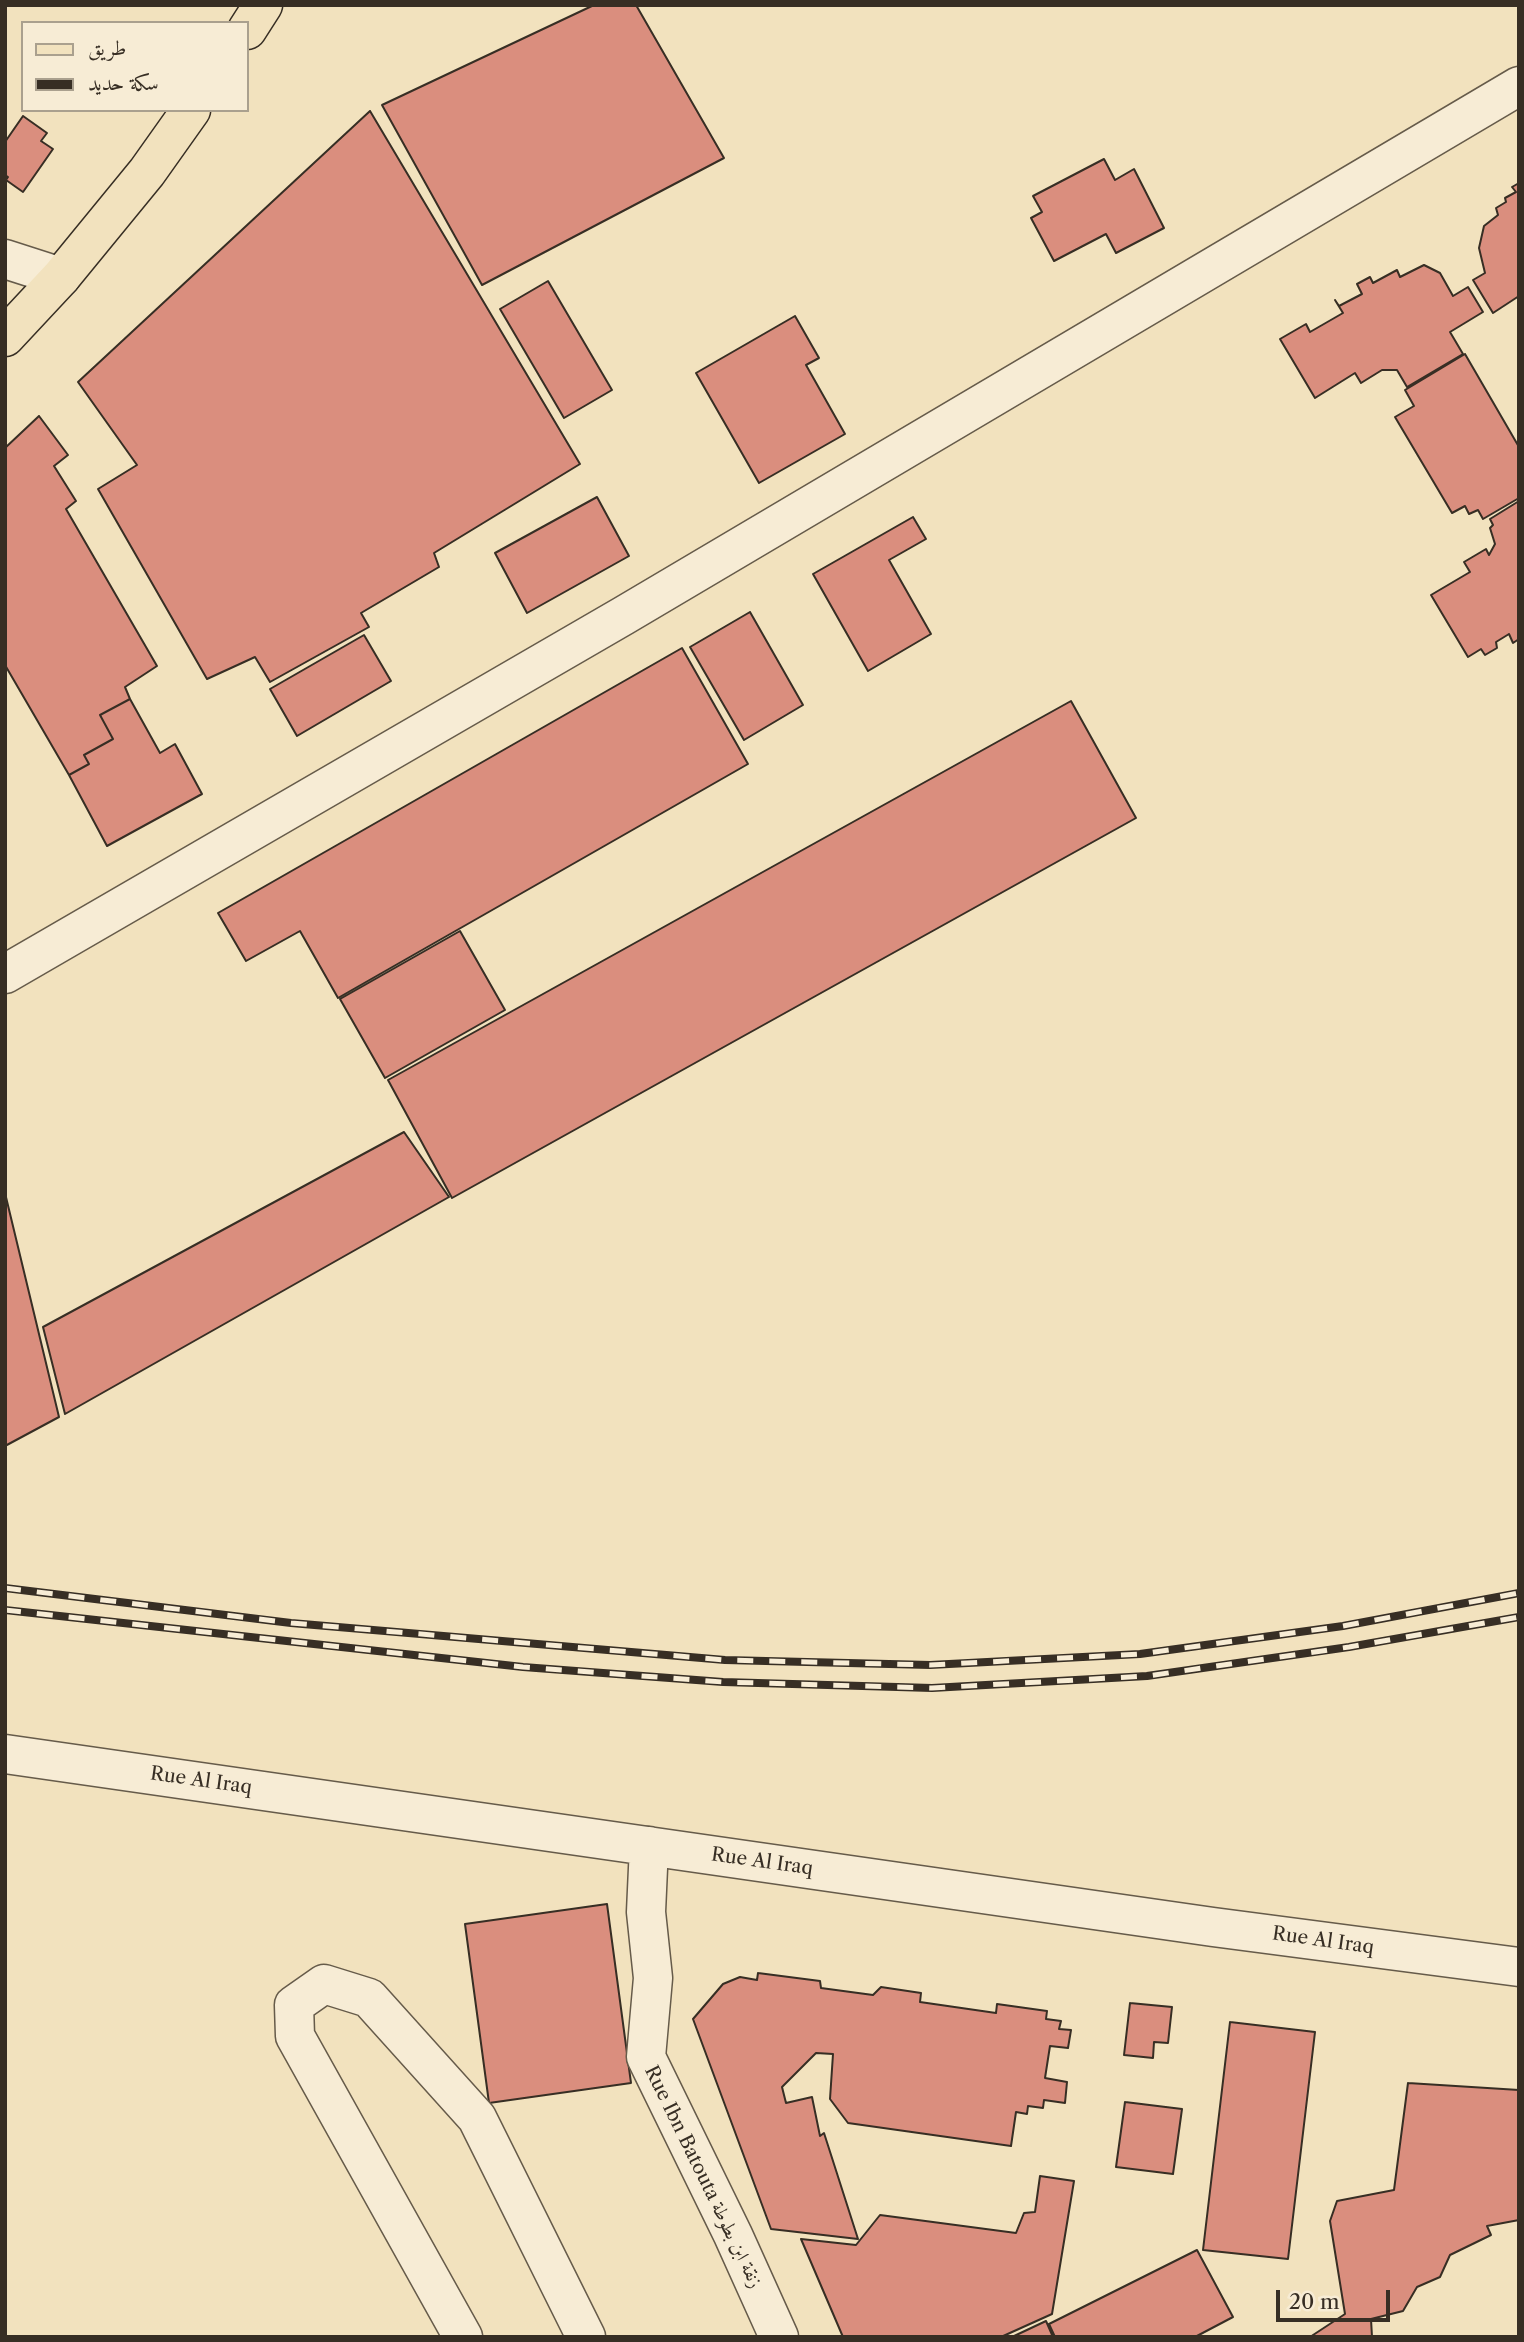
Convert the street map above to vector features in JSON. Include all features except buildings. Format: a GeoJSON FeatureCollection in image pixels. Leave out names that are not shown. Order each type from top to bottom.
{"type":"FeatureCollection","features":[{"type":"Feature","properties":{"kind":"main road"},"geometry":{"type":"LineString","coordinates":[[248,28],[263,5]]}},
{"type":"Feature","properties":{"kind":"main road"},"geometry":{"type":"LineString","coordinates":[[5,337],[61,277],[147,172],[190,112]]}},
{"type":"Feature","properties":{"kind":"street"},"geometry":{"type":"LineString","coordinates":[[5,974],[623,616],[1519,86]]}},
{"type":"Feature","properties":{"kind":"street"},"geometry":{"type":"LineString","coordinates":[[5,259],[61,277]]}},
{"type":"Feature","properties":{"kind":"street","name":"Rue Al Iraq"},"geometry":{"type":"LineString","coordinates":[[5,1754],[1519,1967]]}},
{"type":"Feature","properties":{"kind":"street","name":"Rue Ibn Batouta زنقة ابن بطوطة"},"geometry":{"type":"LineString","coordinates":[[649,1846],[646,1912],[653,1978],[646,2057],[733,2235],[779,2337]]}},
{"type":"Feature","properties":{"kind":"street"},"geometry":{"type":"LineString","coordinates":[[463,2337],[295,2036],[294,2005],[324,1984],[369,1998],[477,2118],[586,2337]]}},
{"type":"Feature","properties":{"kind":"railway"},"geometry":{"type":"LineString","coordinates":[[5,1588],[291,1623],[725,1660],[930,1665],[1140,1654],[1343,1626],[1519,1593]]}},
{"type":"Feature","properties":{"kind":"railway"},"geometry":{"type":"LineString","coordinates":[[5,1610],[523,1667],[723,1682],[932,1688],[1147,1676],[1349,1647],[1519,1617]]}}]}
